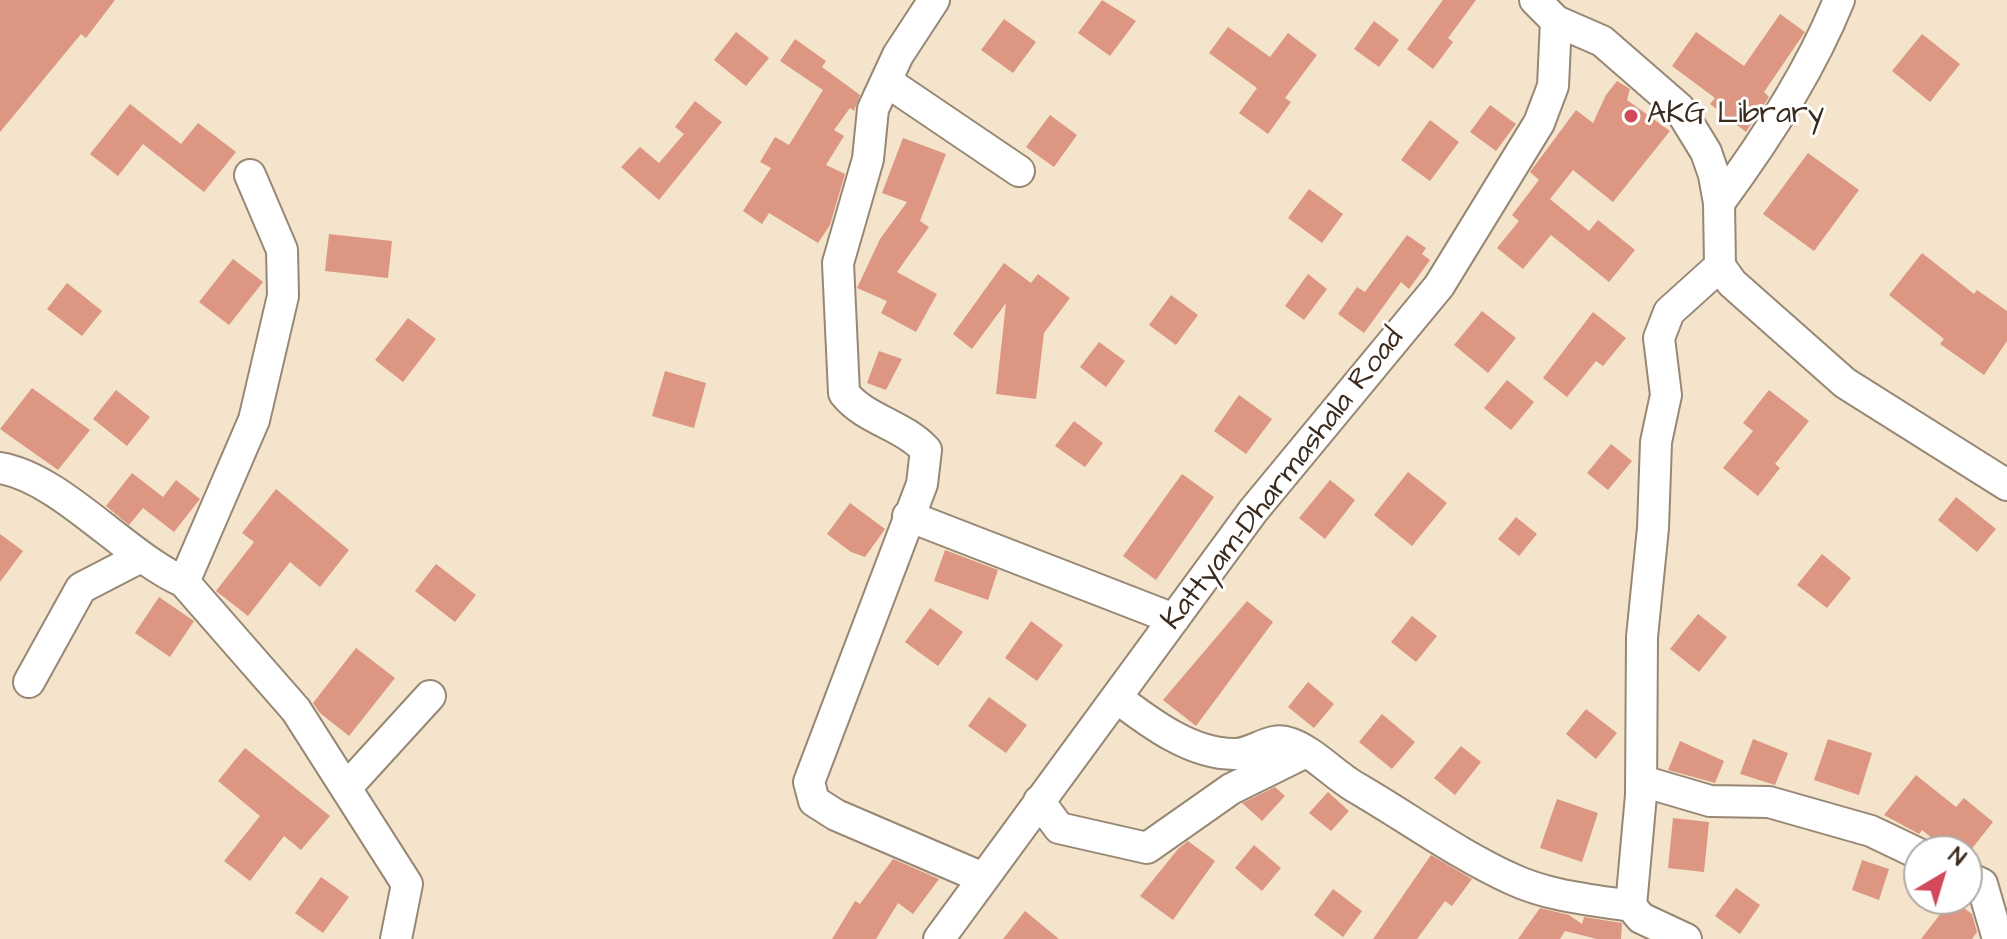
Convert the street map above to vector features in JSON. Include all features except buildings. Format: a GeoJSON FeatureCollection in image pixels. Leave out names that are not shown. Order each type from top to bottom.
{"type":"FeatureCollection","features":[{"type":"Feature","properties":{"kind":"street"},"geometry":{"type":"LineString","coordinates":[[934,0],[898,55],[873,109],[868,159],[838,263],[844,393],[856,408],[904,432],[926,450],[922,484],[809,782],[814,801],[836,815],[983,878]]}},
{"type":"Feature","properties":{"kind":"street"},"geometry":{"type":"LineString","coordinates":[[1719,203],[1755,155],[1826,32],[1839,0]]}},
{"type":"Feature","properties":{"kind":"street"},"geometry":{"type":"LineString","coordinates":[[1545,10],[1602,41],[1679,108],[1706,152],[1719,203],[1720,266],[1732,283],[1845,383],[2007,485]]}},
{"type":"Feature","properties":{"kind":"street","name":"Kattyam-Dharmashala Road"},"geometry":{"type":"LineString","coordinates":[[939,939],[1262,500],[1439,286],[1539,123],[1553,86],[1545,10]]}},
{"type":"Feature","properties":{"kind":"street"},"geometry":{"type":"LineString","coordinates":[[886,81],[1019,171]]}},
{"type":"Feature","properties":{"kind":"street"},"geometry":{"type":"LineString","coordinates":[[184,582],[254,420],[283,296],[282,250],[250,175]]}},
{"type":"Feature","properties":{"kind":"street"},"geometry":{"type":"LineString","coordinates":[[1631,906],[1642,781],[1642,637],[1653,528],[1656,442],[1666,395],[1659,338],[1669,312],[1720,266]]}},
{"type":"Feature","properties":{"kind":"street"},"geometry":{"type":"LineString","coordinates":[[0,468],[11,470],[65,500],[160,571],[184,582],[296,710],[407,884],[396,939]]}},
{"type":"Feature","properties":{"kind":"street"},"geometry":{"type":"LineString","coordinates":[[908,516],[1174,619]]}},
{"type":"Feature","properties":{"kind":"street"},"geometry":{"type":"LineString","coordinates":[[29,682],[81,588],[141,557]]}},
{"type":"Feature","properties":{"kind":"street"},"geometry":{"type":"LineString","coordinates":[[346,788],[430,696]]}},
{"type":"Feature","properties":{"kind":"street"},"geometry":{"type":"LineString","coordinates":[[1117,698],[1153,725],[1199,746],[1235,754],[1271,742],[1287,742],[1341,778],[1410,817],[1429,834],[1514,880],[1577,898],[1631,906],[1641,918],[1686,939]]}},
{"type":"Feature","properties":{"kind":"street"},"geometry":{"type":"LineString","coordinates":[[1039,801],[1059,828],[1147,848],[1231,789],[1306,752]]}},
{"type":"Feature","properties":{"kind":"street"},"geometry":{"type":"LineString","coordinates":[[1642,781],[1710,801],[1769,802],[1871,831],[1903,846]]}},
{"type":"Feature","properties":{"kind":"street"},"geometry":{"type":"LineString","coordinates":[[1983,887],[1998,939]]}},
{"type":"Feature","properties":{"kind":"place","name":"AKG Library"},"geometry":{"type":"Point","coordinates":[1631,116]}}]}
